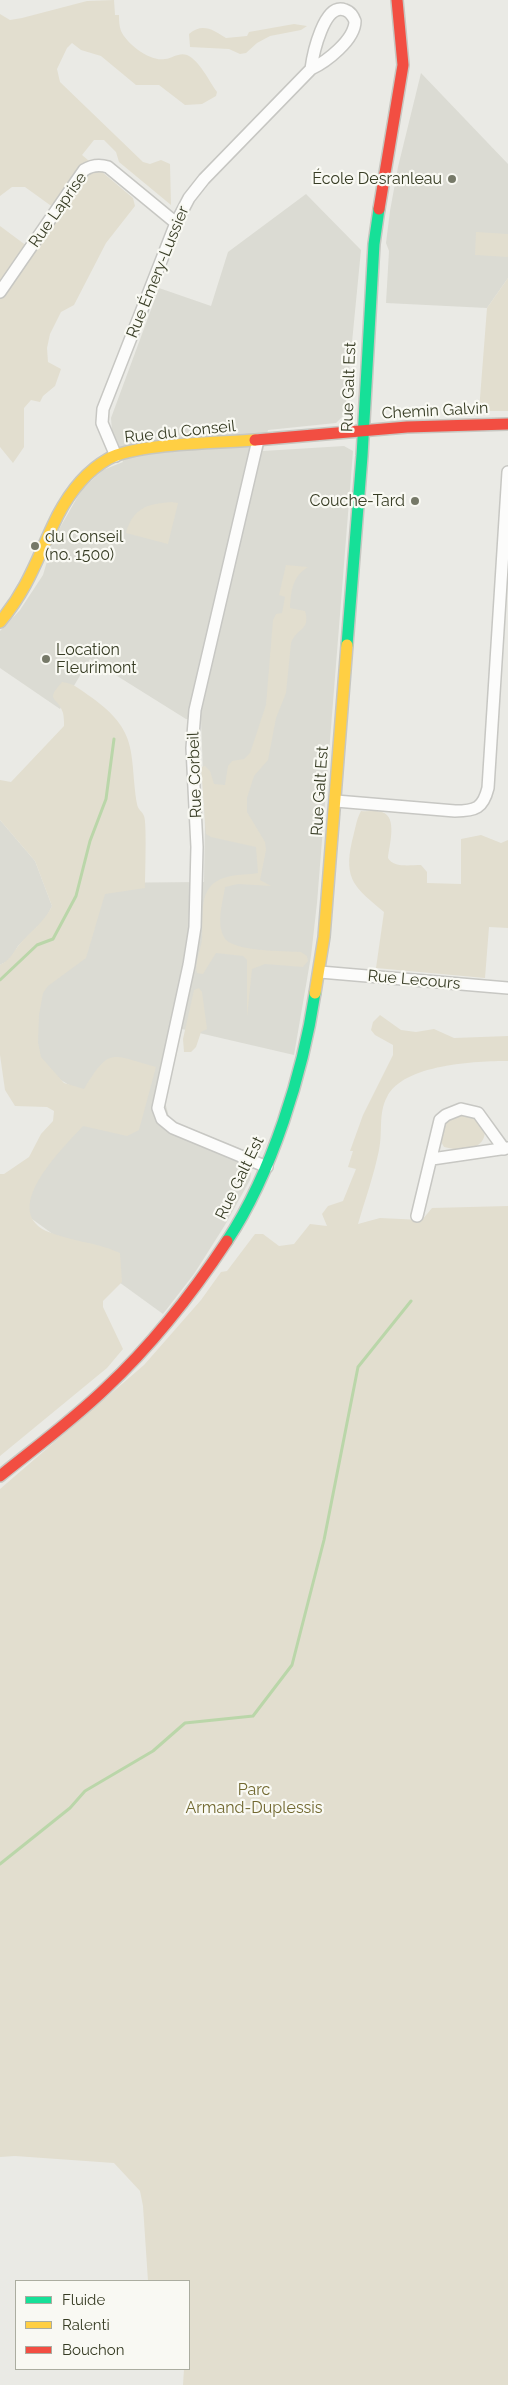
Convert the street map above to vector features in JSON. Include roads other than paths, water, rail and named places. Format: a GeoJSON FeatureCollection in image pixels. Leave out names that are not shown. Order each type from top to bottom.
{"type":"FeatureCollection","features":[{"type":"Feature","properties":{"kind":"street","name":"Rue Galt Est"},"geometry":{"type":"LineString","coordinates":[[0,1476],[108,1387],[169,1322],[210,1270],[235,1229],[267,1167],[297,1082],[320,972],[336,801],[364,431],[374,244],[383,177],[403,65],[398,0]]}},
{"type":"Feature","properties":{"kind":"street","name":"Rue Émery-Lussier"},"geometry":{"type":"LineString","coordinates":[[116,456],[102,424],[103,409],[176,223],[195,190],[311,69],[330,58],[353,32],[355,21],[349,12],[336,9],[327,16],[313,54],[311,69]]}},
{"type":"Feature","properties":{"kind":"street","name":"Rue Laprise"},"geometry":{"type":"LineString","coordinates":[[0,292],[84,170],[91,166],[101,165],[108,167],[176,223]]}},
{"type":"Feature","properties":{"kind":"street","name":"Chemin Galvin"},"geometry":{"type":"LineString","coordinates":[[364,431],[508,424]]}},
{"type":"Feature","properties":{"kind":"street","name":"Rue du Conseil"},"geometry":{"type":"LineString","coordinates":[[0,622],[14,606],[25,588],[60,511],[74,488],[101,463],[116,456],[154,448],[364,431]]}},
{"type":"Feature","properties":{"kind":"street","name":"Rue Corbeil"},"geometry":{"type":"LineString","coordinates":[[258,440],[195,710],[192,738],[197,847],[195,927],[185,983],[159,1096],[160,1114],[167,1125],[267,1167]]}},
{"type":"Feature","properties":{"kind":"street"},"geometry":{"type":"LineString","coordinates":[[336,801],[468,811],[479,807],[485,800],[488,788],[508,472]]}},
{"type":"Feature","properties":{"kind":"street","name":"Rue Lecours"},"geometry":{"type":"LineString","coordinates":[[320,972],[508,988]]}},
{"type":"Feature","properties":{"kind":"street"},"geometry":{"type":"LineString","coordinates":[[417,1216],[440,1120],[446,1115],[461,1110],[478,1113],[506,1149]]}},
{"type":"Feature","properties":{"kind":"street"},"geometry":{"type":"LineString","coordinates":[[432,1159],[506,1149]]}},
{"type":"Feature","properties":{"kind":"waterway"},"geometry":{"type":"LineString","coordinates":[[0,980],[37,945],[53,939],[76,896],[90,841],[106,799],[114,739]]}},
{"type":"Feature","properties":{"kind":"waterway"},"geometry":{"type":"LineString","coordinates":[[0,1864],[70,1808],[85,1791],[153,1751],[185,1723],[253,1716],[292,1665],[324,1540],[358,1367],[411,1301]]}},
{"type":"Feature","properties":{"kind":"place","name":"École Desranleau"},"geometry":{"type":"Point","coordinates":[452,179]}},
{"type":"Feature","properties":{"kind":"place","name":"Couche-Tard"},"geometry":{"type":"Point","coordinates":[415,501]}},
{"type":"Feature","properties":{"kind":"place","name":"du Conseil (no. 1500)"},"geometry":{"type":"Point","coordinates":[35,546]}},
{"type":"Feature","properties":{"kind":"place","name":"Location Fleurimont"},"geometry":{"type":"Point","coordinates":[46,659]}},
{"type":"Feature","properties":{"kind":"park label","name":"Parc Armand-Duplessis"},"geometry":{"type":"Point","coordinates":[254,1799]}}]}
